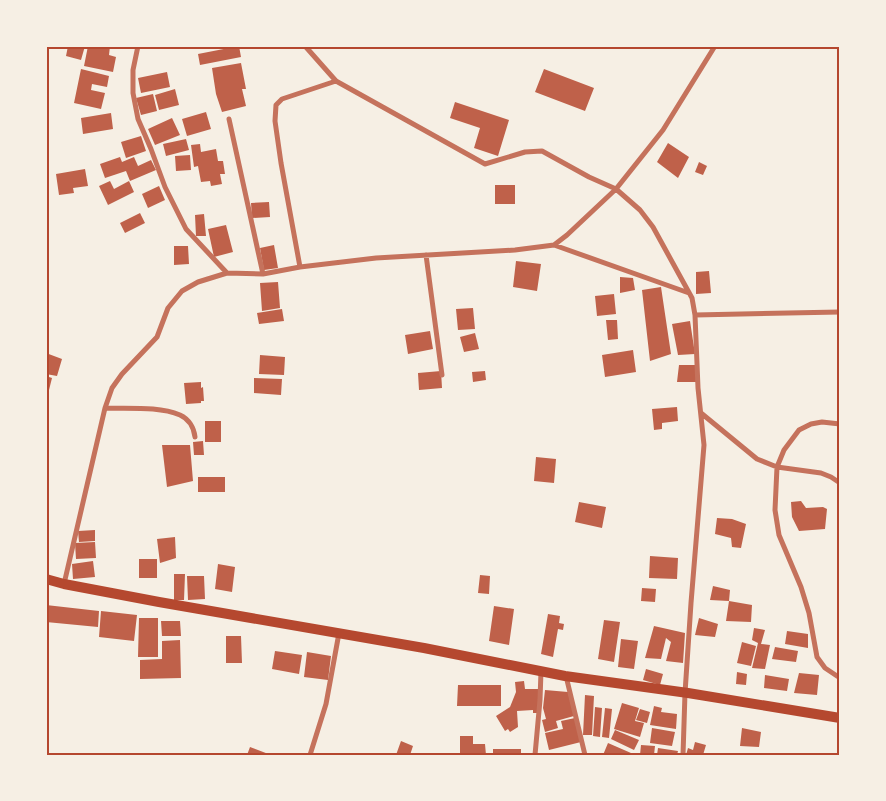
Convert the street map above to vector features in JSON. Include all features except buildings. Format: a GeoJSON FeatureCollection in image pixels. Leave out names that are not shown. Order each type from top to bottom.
{"type":"FeatureCollection","features":[{"type":"Feature","properties":{"kind":"highway"},"geometry":{"type":"LineString","coordinates":[[46,579],[64,584],[424,648],[569,676],[840,718]]}},
{"type":"Feature","properties":{"kind":"street"},"geometry":{"type":"LineString","coordinates":[[138,46],[133,70],[133,93],[138,119],[152,149],[164,187],[186,229],[227,273]]}},
{"type":"Feature","properties":{"kind":"street"},"geometry":{"type":"LineString","coordinates":[[305,46],[336,81],[485,164],[525,152],[542,151],[589,177],[616,188],[640,210],[653,227],[692,298],[695,315],[704,445],[685,693],[683,755]]}},
{"type":"Feature","properties":{"kind":"street"},"geometry":{"type":"LineString","coordinates":[[554,246],[578,226],[616,188],[657,138],[715,46]]}},
{"type":"Feature","properties":{"kind":"street"},"geometry":{"type":"LineString","coordinates":[[300,267],[281,163],[275,121],[276,104],[282,99],[336,81]]}},
{"type":"Feature","properties":{"kind":"street"},"geometry":{"type":"LineString","coordinates":[[229,119],[262,274]]}},
{"type":"Feature","properties":{"kind":"street"},"geometry":{"type":"LineString","coordinates":[[64,584],[105,408],[112,388],[122,374],[157,337],[168,308],[182,291],[198,282],[227,273],[262,274],[300,267],[376,258],[554,246],[689,293]]}},
{"type":"Feature","properties":{"kind":"street"},"geometry":{"type":"LineString","coordinates":[[426,255],[442,375]]}},
{"type":"Feature","properties":{"kind":"street"},"geometry":{"type":"LineString","coordinates":[[695,315],[840,312]]}},
{"type":"Feature","properties":{"kind":"street"},"geometry":{"type":"LineString","coordinates":[[105,408],[148,410],[182,416],[190,423],[195,437]]}},
{"type":"Feature","properties":{"kind":"street"},"geometry":{"type":"LineString","coordinates":[[701,413],[757,459],[776,467],[810,471],[831,477],[840,482]]}},
{"type":"Feature","properties":{"kind":"street"},"geometry":{"type":"LineString","coordinates":[[840,424],[822,422],[811,424],[799,430],[784,450],[776,467],[775,510],[779,535],[806,604],[817,657],[825,668],[840,678]]}},
{"type":"Feature","properties":{"kind":"street"},"geometry":{"type":"LineString","coordinates":[[310,755],[326,704],[339,633]]}},
{"type":"Feature","properties":{"kind":"street"},"geometry":{"type":"LineString","coordinates":[[535,755],[541,670]]}},
{"type":"Feature","properties":{"kind":"street"},"geometry":{"type":"LineString","coordinates":[[569,676],[585,755]]}}]}
